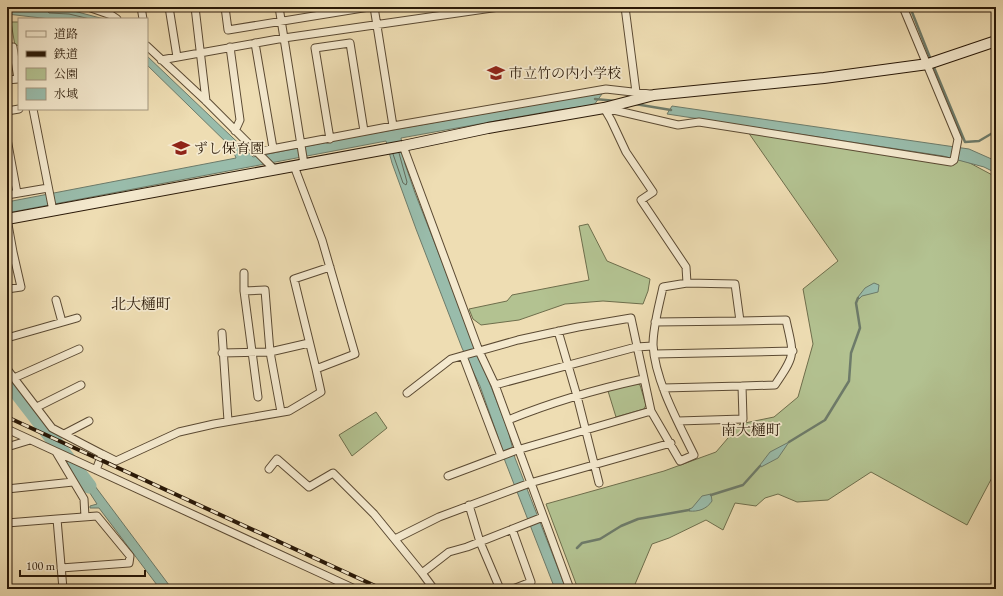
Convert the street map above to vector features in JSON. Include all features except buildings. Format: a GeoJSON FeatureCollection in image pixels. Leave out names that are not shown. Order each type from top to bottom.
{"type":"FeatureCollection","features":[{"type":"Feature","properties":{"kind":"street"},"geometry":{"type":"LineString","coordinates":[[91,7],[114,17]]}},
{"type":"Feature","properties":{"kind":"street"},"geometry":{"type":"LineString","coordinates":[[112,7],[114,17]]}},
{"type":"Feature","properties":{"kind":"street"},"geometry":{"type":"LineString","coordinates":[[141,7],[143,18]]}},
{"type":"Feature","properties":{"kind":"street"},"geometry":{"type":"LineString","coordinates":[[169,7],[177,57]]}},
{"type":"Feature","properties":{"kind":"street"},"geometry":{"type":"LineString","coordinates":[[195,7],[206,101]]}},
{"type":"Feature","properties":{"kind":"street"},"geometry":{"type":"LineString","coordinates":[[225,7],[228,30],[369,7]]}},
{"type":"Feature","properties":{"kind":"street"},"geometry":{"type":"LineString","coordinates":[[279,7],[301,144],[300,163],[355,354],[316,369]]}},
{"type":"Feature","properties":{"kind":"street"},"geometry":{"type":"LineString","coordinates":[[374,7],[393,126]]}},
{"type":"Feature","properties":{"kind":"street"},"geometry":{"type":"LineString","coordinates":[[161,60],[284,38],[499,7]]}},
{"type":"Feature","properties":{"kind":"street"},"geometry":{"type":"LineString","coordinates":[[625,7],[636,92]]}},
{"type":"Feature","properties":{"kind":"street"},"geometry":{"type":"LineString","coordinates":[[604,108],[678,125],[698,122],[951,162],[954,160],[958,147],[958,139],[928,64],[902,7]]}},
{"type":"Feature","properties":{"kind":"street"},"geometry":{"type":"LineString","coordinates":[[7,289],[21,287],[10,253],[7,219],[53,208],[271,167],[403,146],[488,128],[604,108],[654,95],[824,78],[928,64],[996,41]]}},
{"type":"Feature","properties":{"kind":"street"},"geometry":{"type":"LineString","coordinates":[[255,43],[273,148]]}},
{"type":"Feature","properties":{"kind":"street"},"geometry":{"type":"LineString","coordinates":[[330,139],[315,48],[350,43],[364,131]]}},
{"type":"Feature","properties":{"kind":"street"},"geometry":{"type":"LineString","coordinates":[[7,48],[13,47],[18,68],[18,79],[7,80]]}},
{"type":"Feature","properties":{"kind":"street"},"geometry":{"type":"LineString","coordinates":[[148,47],[206,101],[271,167]]}},
{"type":"Feature","properties":{"kind":"street"},"geometry":{"type":"LineString","coordinates":[[230,47],[240,120],[235,130]]}},
{"type":"Feature","properties":{"kind":"street"},"geometry":{"type":"LineString","coordinates":[[257,152],[330,139],[364,131],[606,89],[654,95]]}},
{"type":"Feature","properties":{"kind":"street"},"geometry":{"type":"LineString","coordinates":[[604,108],[612,120],[626,152],[653,192],[641,200],[686,267],[687,282]]}},
{"type":"Feature","properties":{"kind":"street"},"geometry":{"type":"LineString","coordinates":[[7,111],[18,109]]}},
{"type":"Feature","properties":{"kind":"street"},"geometry":{"type":"LineString","coordinates":[[33,110],[53,208]]}},
{"type":"Feature","properties":{"kind":"street"},"geometry":{"type":"LineString","coordinates":[[7,138],[17,193]]}},
{"type":"Feature","properties":{"kind":"street"},"geometry":{"type":"LineString","coordinates":[[403,146],[479,351],[495,385],[517,450],[570,589]]}},
{"type":"Feature","properties":{"kind":"street"},"geometry":{"type":"LineString","coordinates":[[7,195],[49,190]]}},
{"type":"Feature","properties":{"kind":"street"},"geometry":{"type":"LineString","coordinates":[[7,369],[52,428],[116,461],[179,432],[228,421],[289,411],[321,392],[294,279],[330,267]]}},
{"type":"Feature","properties":{"kind":"street"},"geometry":{"type":"LineString","coordinates":[[244,273],[244,292],[258,397]]}},
{"type":"Feature","properties":{"kind":"street"},"geometry":{"type":"LineString","coordinates":[[407,393],[451,359],[558,331],[631,318],[650,411],[671,443],[680,461],[694,455],[663,388],[653,346],[655,322],[664,288],[687,282],[735,284],[740,321]]}},
{"type":"Feature","properties":{"kind":"street"},"geometry":{"type":"LineString","coordinates":[[244,292],[265,290],[270,352],[281,412]]}},
{"type":"Feature","properties":{"kind":"street"},"geometry":{"type":"LineString","coordinates":[[56,300],[62,322]]}},
{"type":"Feature","properties":{"kind":"street"},"geometry":{"type":"LineString","coordinates":[[7,338],[77,318]]}},
{"type":"Feature","properties":{"kind":"street"},"geometry":{"type":"LineString","coordinates":[[655,322],[786,320],[793,351],[790,363],[775,385],[663,388]]}},
{"type":"Feature","properties":{"kind":"street"},"geometry":{"type":"LineString","coordinates":[[558,331],[586,429],[599,484]]}},
{"type":"Feature","properties":{"kind":"street"},"geometry":{"type":"LineString","coordinates":[[222,333],[222,353],[228,421]]}},
{"type":"Feature","properties":{"kind":"street"},"geometry":{"type":"LineString","coordinates":[[222,353],[270,352],[309,342]]}},
{"type":"Feature","properties":{"kind":"street"},"geometry":{"type":"LineString","coordinates":[[495,385],[636,347],[653,346]]}},
{"type":"Feature","properties":{"kind":"street"},"geometry":{"type":"LineString","coordinates":[[14,378],[79,349]]}},
{"type":"Feature","properties":{"kind":"street"},"geometry":{"type":"LineString","coordinates":[[655,354],[793,351]]}},
{"type":"Feature","properties":{"kind":"street"},"geometry":{"type":"LineString","coordinates":[[463,356],[500,456]]}},
{"type":"Feature","properties":{"kind":"street"},"geometry":{"type":"LineString","coordinates":[[508,420],[540,407],[644,379]]}},
{"type":"Feature","properties":{"kind":"street"},"geometry":{"type":"LineString","coordinates":[[37,407],[81,385]]}},
{"type":"Feature","properties":{"kind":"street"},"geometry":{"type":"LineString","coordinates":[[678,421],[743,418],[742,386]]}},
{"type":"Feature","properties":{"kind":"street"},"geometry":{"type":"LineString","coordinates":[[448,476],[517,450],[650,411]]}},
{"type":"Feature","properties":{"kind":"street"},"geometry":{"type":"LineString","coordinates":[[64,434],[89,421]]}},
{"type":"Feature","properties":{"kind":"street"},"geometry":{"type":"LineString","coordinates":[[7,429],[355,589]]}},
{"type":"Feature","properties":{"kind":"street"},"geometry":{"type":"LineString","coordinates":[[7,447],[30,440]]}},
{"type":"Feature","properties":{"kind":"street"},"geometry":{"type":"LineString","coordinates":[[395,539],[439,517],[514,488],[671,443]]}},
{"type":"Feature","properties":{"kind":"street"},"geometry":{"type":"LineString","coordinates":[[60,453],[73,482],[84,498],[85,517]]}},
{"type":"Feature","properties":{"kind":"street"},"geometry":{"type":"LineString","coordinates":[[96,470],[102,454]]}},
{"type":"Feature","properties":{"kind":"street"},"geometry":{"type":"LineString","coordinates":[[269,469],[277,459],[309,487],[333,473],[374,514],[422,573],[433,588],[431,589]]}},
{"type":"Feature","properties":{"kind":"street"},"geometry":{"type":"LineString","coordinates":[[7,489],[73,482]]}},
{"type":"Feature","properties":{"kind":"street"},"geometry":{"type":"LineString","coordinates":[[469,505],[480,542],[500,589]]}},
{"type":"Feature","properties":{"kind":"street"},"geometry":{"type":"LineString","coordinates":[[7,523],[97,516],[130,556],[129,563],[61,568]]}},
{"type":"Feature","properties":{"kind":"street"},"geometry":{"type":"LineString","coordinates":[[422,573],[449,552],[480,542],[543,517]]}},
{"type":"Feature","properties":{"kind":"street"},"geometry":{"type":"LineString","coordinates":[[57,519],[63,589]]}},
{"type":"Feature","properties":{"kind":"street"},"geometry":{"type":"LineString","coordinates":[[512,529],[531,582],[513,589]]}},
{"type":"Feature","properties":{"kind":"green space"},"geometry":{"type":"Polygon","coordinates":[[[11,22],[18,22],[18,45],[15,46],[11,22]]]}},
{"type":"Feature","properties":{"kind":"green space"},"geometry":{"type":"Polygon","coordinates":[[[741,122],[945,156],[968,162],[996,177],[996,470],[967,525],[871,472],[828,500],[797,502],[778,494],[765,498],[756,506],[735,503],[723,530],[706,520],[669,538],[652,544],[633,589],[578,589],[546,504],[664,471],[716,452],[740,424],[774,417],[798,397],[813,344],[803,289],[838,261],[741,122]]]}},
{"type":"Feature","properties":{"kind":"green space"},"geometry":{"type":"Polygon","coordinates":[[[588,224],[607,261],[650,279],[648,291],[643,304],[603,301],[565,304],[519,320],[481,325],[473,319],[469,309],[507,301],[512,295],[589,280],[579,226],[588,224]]]}},
{"type":"Feature","properties":{"kind":"green space"},"geometry":{"type":"Polygon","coordinates":[[[637,383],[640,385],[646,405],[644,409],[616,417],[608,391],[637,383]]]}},
{"type":"Feature","properties":{"kind":"green space"},"geometry":{"type":"Polygon","coordinates":[[[376,412],[387,428],[352,456],[339,435],[376,412]]]}},
{"type":"Feature","properties":{"kind":"water"},"geometry":{"type":"Polygon","coordinates":[[[7,7],[70,10],[100,18],[41,18],[7,14],[7,7]]]}},
{"type":"Feature","properties":{"kind":"water"},"geometry":{"type":"Polygon","coordinates":[[[148,57],[253,157],[353,137],[589,95],[602,94],[594,105],[557,110],[401,138],[405,164],[415,193],[508,430],[515,458],[566,589],[555,589],[505,461],[480,386],[462,348],[416,229],[392,163],[386,141],[7,213],[7,202],[236,158],[232,148],[148,66],[148,57]]]}},
{"type":"Feature","properties":{"kind":"water"},"geometry":{"type":"Polygon","coordinates":[[[672,106],[969,149],[996,161],[996,173],[984,167],[943,156],[667,114],[672,106]]]}},
{"type":"Feature","properties":{"kind":"water"},"geometry":{"type":"Polygon","coordinates":[[[874,283],[879,285],[878,292],[862,296],[859,299],[858,297],[865,288],[874,283]]]}},
{"type":"Feature","properties":{"kind":"water"},"geometry":{"type":"Polygon","coordinates":[[[7,376],[36,412],[32,417],[7,385],[7,376]]]}},
{"type":"Feature","properties":{"kind":"water"},"geometry":{"type":"Polygon","coordinates":[[[789,442],[778,458],[761,467],[760,465],[770,452],[789,442]]]}},
{"type":"Feature","properties":{"kind":"water"},"geometry":{"type":"Polygon","coordinates":[[[73,467],[86,474],[172,589],[160,589],[99,508],[90,508],[90,506],[97,504],[73,467]]]}},
{"type":"Feature","properties":{"kind":"water"},"geometry":{"type":"Polygon","coordinates":[[[711,494],[712,501],[708,506],[696,511],[689,511],[689,509],[692,508],[702,496],[711,494]]]}},
{"type":"Feature","properties":{"kind":"waterway"},"geometry":{"type":"LineString","coordinates":[[910,7],[931,60]]}},
{"type":"Feature","properties":{"kind":"waterway"},"geometry":{"type":"LineString","coordinates":[[933,65],[965,142],[979,141],[996,131]]}},
{"type":"Feature","properties":{"kind":"waterway"},"geometry":{"type":"LineString","coordinates":[[595,99],[616,101]]}},
{"type":"Feature","properties":{"kind":"waterway"},"geometry":{"type":"LineString","coordinates":[[635,104],[671,110]]}},
{"type":"Feature","properties":{"kind":"waterway"},"geometry":{"type":"LineString","coordinates":[[789,442],[825,420],[849,381],[851,353],[860,328],[856,303],[858,298]]}},
{"type":"Feature","properties":{"kind":"waterway"},"geometry":{"type":"LineString","coordinates":[[7,380],[89,486]]}},
{"type":"Feature","properties":{"kind":"waterway"},"geometry":{"type":"LineString","coordinates":[[711,495],[743,485],[760,466]]}},
{"type":"Feature","properties":{"kind":"waterway"},"geometry":{"type":"LineString","coordinates":[[577,548],[582,543],[600,539],[621,526],[638,519],[689,510]]}},
{"type":"Feature","properties":{"kind":"railway"},"geometry":{"type":"LineString","coordinates":[[7,417],[382,589]]}},
{"type":"Feature","properties":{"kind":"place","name":"市立竹の内小学校"},"geometry":{"type":"Point","coordinates":[496,73]}},
{"type":"Feature","properties":{"kind":"place","name":"ずし保育園"},"geometry":{"type":"Point","coordinates":[181,148]}},
{"type":"Feature","properties":{"kind":"district","name":"北大樋町"},"geometry":{"type":"Point","coordinates":[141,303]}},
{"type":"Feature","properties":{"kind":"district","name":"南大樋町"},"geometry":{"type":"Point","coordinates":[751,429]}}]}
